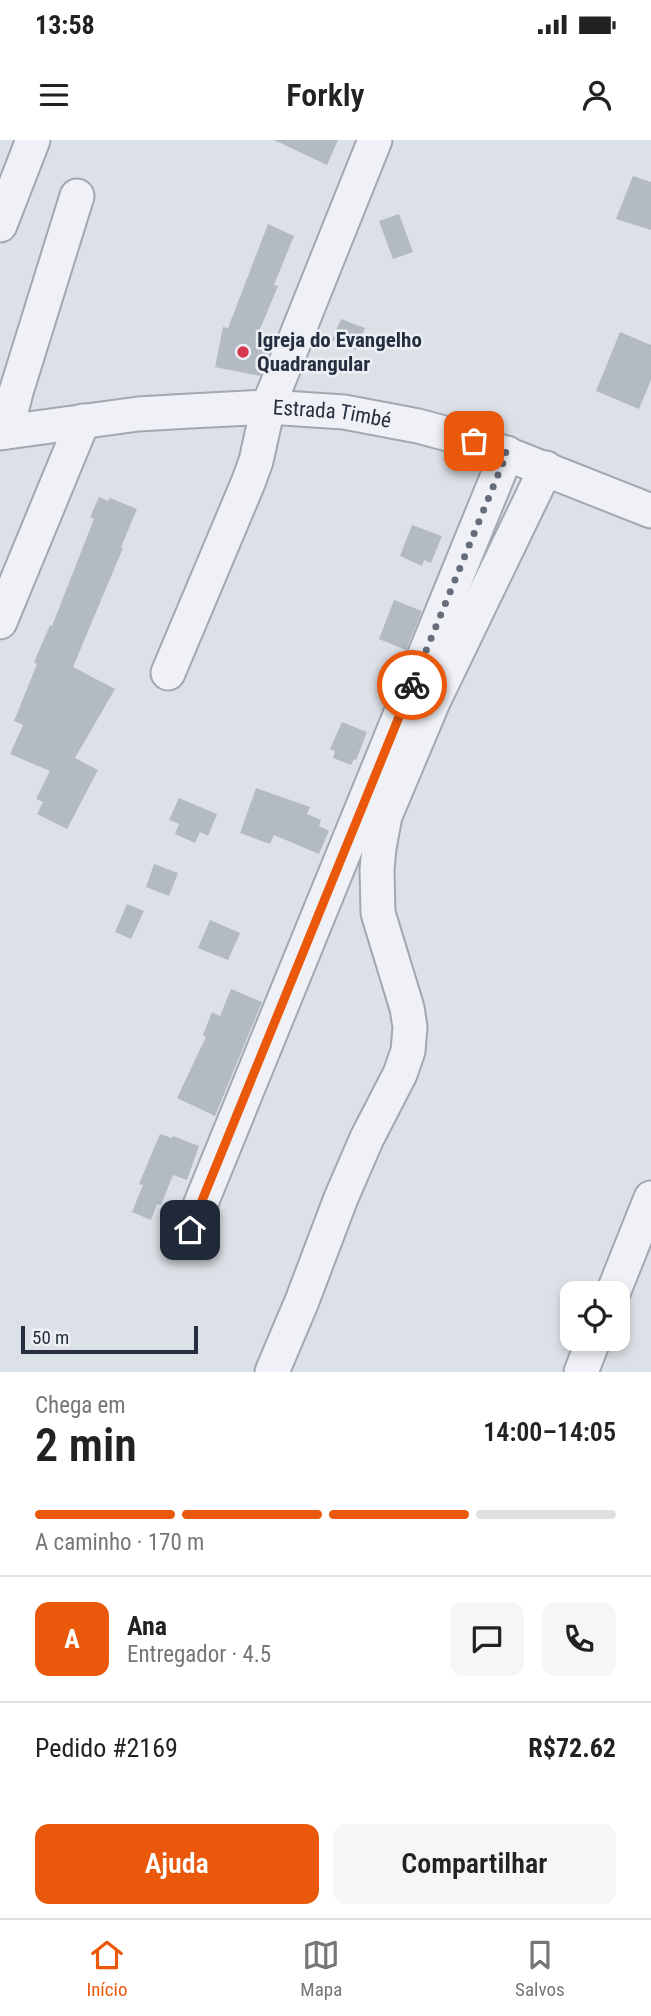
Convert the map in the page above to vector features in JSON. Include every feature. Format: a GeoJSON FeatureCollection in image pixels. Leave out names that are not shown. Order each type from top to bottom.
{"type":"FeatureCollection","features":[{"type":"Feature","properties":{"kind":"street"},"geometry":{"type":"LineString","coordinates":[[0,225],[33,140]]}},
{"type":"Feature","properties":{"kind":"street"},"geometry":{"type":"LineString","coordinates":[[168,673],[248,483],[256,461],[268,407],[374,140]]}},
{"type":"Feature","properties":{"kind":"street"},"geometry":{"type":"LineString","coordinates":[[3,433],[77,196]]}},
{"type":"Feature","properties":{"kind":"street","name":"Estrada Timbé"},"geometry":{"type":"LineString","coordinates":[[3,433],[138,414],[268,407],[344,412],[474,441],[651,511]]}},
{"type":"Feature","properties":{"kind":"street"},"geometry":{"type":"LineString","coordinates":[[0,622],[83,421]]}},
{"type":"Feature","properties":{"kind":"street"},"geometry":{"type":"LineString","coordinates":[[190,1230],[507,453]]}},
{"type":"Feature","properties":{"kind":"street"},"geometry":{"type":"LineString","coordinates":[[272,1372],[341,1198],[367,1138],[400,1074],[408,1051],[410,1027],[407,1008],[378,913],[377,869],[385,816],[433,702],[546,468]]}},
{"type":"Feature","properties":{"kind":"street"},"geometry":{"type":"LineString","coordinates":[[618,1281],[651,1199]]}},
{"type":"Feature","properties":{"kind":"street"},"geometry":{"type":"LineString","coordinates":[[581,1372],[589,1351]]}},
{"type":"Feature","properties":{"kind":"building"},"geometry":{"type":"Polygon","coordinates":[[[274,140],[338,140],[327,165],[274,140]]]}},
{"type":"Feature","properties":{"kind":"building"},"geometry":{"type":"Polygon","coordinates":[[[633,176],[651,182],[651,230],[616,219],[633,176]]]}},
{"type":"Feature","properties":{"kind":"building"},"geometry":{"type":"Polygon","coordinates":[[[399,214],[413,252],[393,259],[379,221],[399,214]]]}},
{"type":"Feature","properties":{"kind":"building"},"geometry":{"type":"Polygon","coordinates":[[[268,224],[294,236],[274,285],[278,286],[258,334],[271,337],[260,376],[215,367],[223,327],[228,328],[268,224]]]}},
{"type":"Feature","properties":{"kind":"building"},"geometry":{"type":"Polygon","coordinates":[[[341,319],[365,328],[356,350],[332,340],[341,319]]]}},
{"type":"Feature","properties":{"kind":"building"},"geometry":{"type":"Polygon","coordinates":[[[620,332],[651,345],[651,380],[639,409],[596,391],[620,332]]]}},
{"type":"Feature","properties":{"kind":"building"},"geometry":{"type":"Polygon","coordinates":[[[99,497],[108,501],[110,498],[137,509],[73,667],[115,689],[75,758],[98,770],[67,829],[37,814],[43,802],[36,799],[50,771],[10,754],[23,725],[14,721],[37,664],[34,662],[50,625],[52,626],[94,519],[90,517],[99,497]]]}},
{"type":"Feature","properties":{"kind":"building"},"geometry":{"type":"Polygon","coordinates":[[[412,525],[442,536],[431,563],[424,560],[422,566],[400,556],[412,525]]]}},
{"type":"Feature","properties":{"kind":"building"},"geometry":{"type":"Polygon","coordinates":[[[394,600],[422,611],[406,650],[379,639],[394,600]]]}},
{"type":"Feature","properties":{"kind":"building"},"geometry":{"type":"Polygon","coordinates":[[[342,722],[367,732],[356,760],[354,759],[351,765],[333,758],[335,751],[330,749],[342,722]]]}},
{"type":"Feature","properties":{"kind":"building"},"geometry":{"type":"Polygon","coordinates":[[[256,788],[310,807],[307,814],[321,820],[319,826],[329,831],[319,854],[274,835],[270,844],[240,833],[256,788]]]}},
{"type":"Feature","properties":{"kind":"building"},"geometry":{"type":"Polygon","coordinates":[[[179,798],[217,814],[208,836],[200,832],[195,843],[175,834],[179,824],[169,820],[179,798]]]}},
{"type":"Feature","properties":{"kind":"building"},"geometry":{"type":"Polygon","coordinates":[[[154,864],[178,873],[169,896],[146,887],[154,864]]]}},
{"type":"Feature","properties":{"kind":"building"},"geometry":{"type":"Polygon","coordinates":[[[127,904],[144,911],[131,939],[115,932],[127,904]]]}},
{"type":"Feature","properties":{"kind":"building"},"geometry":{"type":"Polygon","coordinates":[[[210,920],[240,933],[228,960],[198,948],[210,920]]]}},
{"type":"Feature","properties":{"kind":"building"},"geometry":{"type":"Polygon","coordinates":[[[231,989],[262,1002],[215,1116],[177,1098],[206,1037],[203,1035],[212,1012],[220,1016],[231,989]]]}},
{"type":"Feature","properties":{"kind":"building"},"geometry":{"type":"Polygon","coordinates":[[[160,1134],[199,1146],[187,1180],[173,1175],[161,1205],[157,1204],[151,1220],[132,1212],[143,1185],[139,1184],[160,1134]]]}},
{"type":"Feature","properties":{"kind":"way so far"},"geometry":{"type":"LineString","coordinates":[[412,685],[507,453],[474,441]]}},
{"type":"Feature","properties":{"kind":"place","name":"Igreja do Evangelho Quadrangular"},"geometry":{"type":"Point","coordinates":[243,352]}},
{"type":"Feature","properties":{"kind":"route"},"geometry":{"type":"LineString","coordinates":[[190,1230],[412,685]]}}]}
